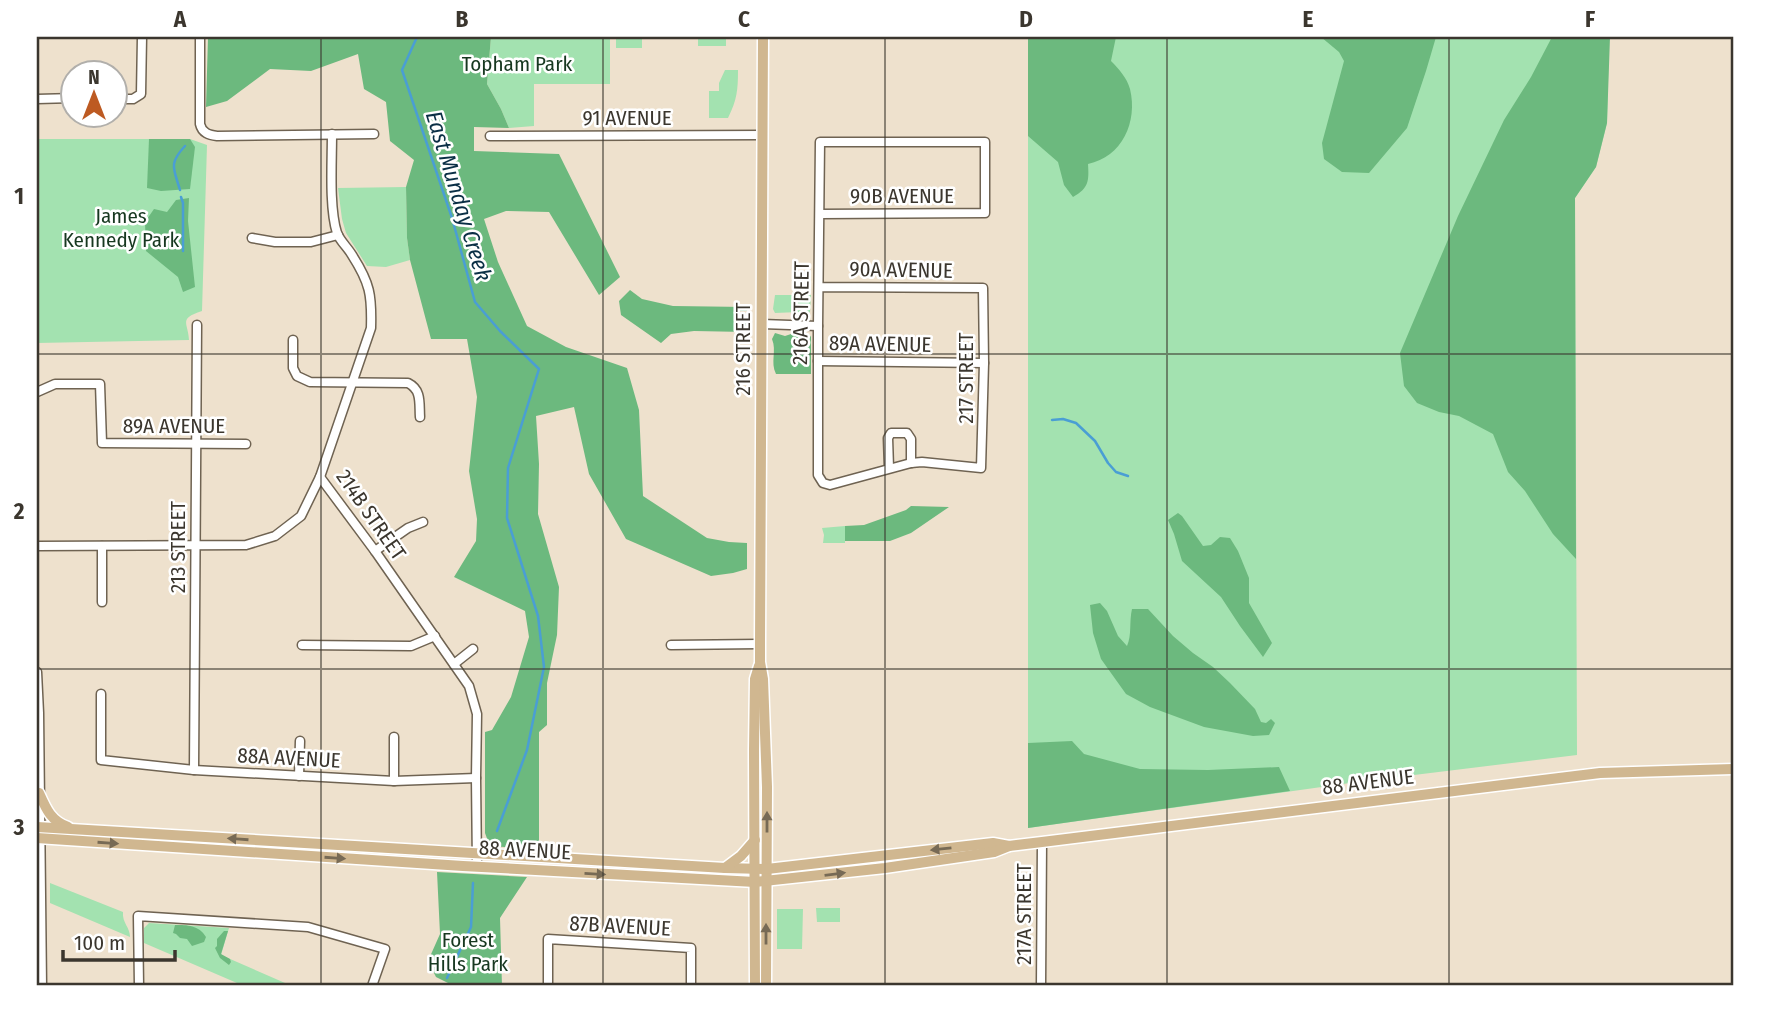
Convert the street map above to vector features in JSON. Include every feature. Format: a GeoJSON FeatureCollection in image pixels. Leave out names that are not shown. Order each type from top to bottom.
{"type":"FeatureCollection","features":[{"type":"Feature","properties":{"kind":"main road","name":"216 STREET"},"geometry":{"type":"LineString","coordinates":[[764,37],[760,662],[764,679],[766,986]]}},
{"type":"Feature","properties":{"kind":"main road","name":"216 STREET"},"geometry":{"type":"LineString","coordinates":[[755,986],[755,679],[760,662]]}},
{"type":"Feature","properties":{"kind":"main road","name":"88 AVENUE"},"geometry":{"type":"LineString","coordinates":[[38,833],[75,830],[755,870],[993,843],[1009,845],[1042,842],[1600,773],[1733,769]]}},
{"type":"Feature","properties":{"kind":"main road"},"geometry":{"type":"LineString","coordinates":[[38,796],[53,819],[75,830]]}},
{"type":"Feature","properties":{"kind":"main road","name":"88 AVENUE"},"geometry":{"type":"LineString","coordinates":[[38,833],[477,867],[755,882],[885,868],[994,852],[1009,845]]}},
{"type":"Feature","properties":{"kind":"main road"},"geometry":{"type":"LineString","coordinates":[[724,868],[741,856],[755,840]]}},
{"type":"Feature","properties":{"kind":"street"},"geometry":{"type":"LineString","coordinates":[[130,99],[141,94],[142,37]]}},
{"type":"Feature","properties":{"kind":"street"},"geometry":{"type":"LineString","coordinates":[[200,37],[200,124],[206,134],[374,134]]}},
{"type":"Feature","properties":{"kind":"street"},"geometry":{"type":"LineString","coordinates":[[37,99],[60,98]]}},
{"type":"Feature","properties":{"kind":"street","name":"214B STREET"},"geometry":{"type":"LineString","coordinates":[[332,134],[334,212],[338,235],[369,285],[372,306],[371,328],[320,477],[469,686],[477,714],[477,867]]}},
{"type":"Feature","properties":{"kind":"street","name":"91 AVENUE"},"geometry":{"type":"LineString","coordinates":[[490,136],[763,135]]}},
{"type":"Feature","properties":{"kind":"street","name":"216A STREET"},"geometry":{"type":"LineString","coordinates":[[889,468],[830,485],[823,483],[818,475],[820,142],[985,142],[985,213]]}},
{"type":"Feature","properties":{"kind":"street","name":"90B AVENUE"},"geometry":{"type":"LineString","coordinates":[[820,214],[985,213]]}},
{"type":"Feature","properties":{"kind":"street"},"geometry":{"type":"LineString","coordinates":[[252,238],[275,242],[311,242],[338,235]]}},
{"type":"Feature","properties":{"kind":"street","name":"90A AVENUE"},"geometry":{"type":"LineString","coordinates":[[819,287],[983,288]]}},
{"type":"Feature","properties":{"kind":"street","name":"217 STREET"},"geometry":{"type":"LineString","coordinates":[[911,463],[981,468],[983,288]]}},
{"type":"Feature","properties":{"kind":"street"},"geometry":{"type":"LineString","coordinates":[[762,324],[818,326]]}},
{"type":"Feature","properties":{"kind":"street","name":"213 STREET"},"geometry":{"type":"LineString","coordinates":[[194,770],[197,325]]}},
{"type":"Feature","properties":{"kind":"street"},"geometry":{"type":"LineString","coordinates":[[293,340],[293,368],[297,376],[310,382],[412,384],[419,397],[420,417]]}},
{"type":"Feature","properties":{"kind":"street","name":"89A AVENUE"},"geometry":{"type":"LineString","coordinates":[[818,361],[984,363]]}},
{"type":"Feature","properties":{"kind":"street","name":"89A AVENUE"},"geometry":{"type":"LineString","coordinates":[[37,392],[55,384],[100,384],[102,443],[246,444]]}},
{"type":"Feature","properties":{"kind":"street"},"geometry":{"type":"LineString","coordinates":[[891,433],[907,433],[911,439],[911,463],[889,468],[888,438],[891,433]]}},
{"type":"Feature","properties":{"kind":"street"},"geometry":{"type":"LineString","coordinates":[[37,546],[246,545],[275,536],[300,516],[320,477]]}},
{"type":"Feature","properties":{"kind":"street"},"geometry":{"type":"LineString","coordinates":[[375,551],[408,528],[423,523]]}},
{"type":"Feature","properties":{"kind":"street"},"geometry":{"type":"LineString","coordinates":[[102,546],[102,602]]}},
{"type":"Feature","properties":{"kind":"street"},"geometry":{"type":"LineString","coordinates":[[302,645],[411,646],[435,636]]}},
{"type":"Feature","properties":{"kind":"street"},"geometry":{"type":"LineString","coordinates":[[671,645],[760,645]]}},
{"type":"Feature","properties":{"kind":"street"},"geometry":{"type":"LineString","coordinates":[[454,664],[472,649]]}},
{"type":"Feature","properties":{"kind":"street"},"geometry":{"type":"LineString","coordinates":[[37,672],[42,986]]}},
{"type":"Feature","properties":{"kind":"street","name":"88A AVENUE"},"geometry":{"type":"LineString","coordinates":[[102,694],[101,760],[194,770],[394,781],[476,778]]}},
{"type":"Feature","properties":{"kind":"street"},"geometry":{"type":"LineString","coordinates":[[394,737],[394,781]]}},
{"type":"Feature","properties":{"kind":"street"},"geometry":{"type":"LineString","coordinates":[[299,776],[300,741]]}},
{"type":"Feature","properties":{"kind":"street","name":"217A STREET"},"geometry":{"type":"LineString","coordinates":[[1041,986],[1042,842]]}},
{"type":"Feature","properties":{"kind":"street"},"geometry":{"type":"LineString","coordinates":[[139,986],[138,916],[308,927],[385,949],[372,986]]}},
{"type":"Feature","properties":{"kind":"street","name":"87B AVENUE"},"geometry":{"type":"LineString","coordinates":[[548,986],[548,939],[691,948],[691,986]]}},
{"type":"Feature","properties":{"kind":"green space"},"geometry":{"type":"Polygon","coordinates":[[[208,37],[491,37],[487,84],[509,128],[474,127],[474,151],[559,154],[620,277],[599,295],[549,212],[506,211],[484,219],[498,262],[527,326],[566,347],[627,368],[639,410],[643,496],[707,538],[747,543],[747,569],[711,576],[626,539],[589,474],[574,407],[536,416],[538,514],[559,587],[557,635],[547,683],[547,725],[539,732],[539,850],[493,846],[489,844],[485,833],[485,732],[492,730],[511,697],[529,637],[525,611],[454,577],[476,541],[477,519],[469,471],[477,397],[467,339],[431,339],[410,260],[406,187],[414,160],[390,141],[386,102],[364,89],[358,54],[311,71],[270,69],[227,101],[206,107],[208,37]]]}},
{"type":"Feature","properties":{"kind":"green space","name":"Topham Park"},"geometry":{"type":"Polygon","coordinates":[[[491,37],[610,37],[610,84],[534,84],[534,126],[509,128],[487,84],[491,37]]]}},
{"type":"Feature","properties":{"kind":"green space"},"geometry":{"type":"Polygon","coordinates":[[[616,37],[642,37],[642,48],[616,48],[616,37]]]}},
{"type":"Feature","properties":{"kind":"green space"},"geometry":{"type":"Polygon","coordinates":[[[698,37],[726,37],[726,46],[698,46],[698,37]]]}},
{"type":"Feature","properties":{"kind":"green space"},"geometry":{"type":"Polygon","coordinates":[[[1028,37],[1610,37],[1607,123],[1596,167],[1575,198],[1577,755],[1357,782],[1028,828],[1028,37]]]}},
{"type":"Feature","properties":{"kind":"green space"},"geometry":{"type":"Polygon","coordinates":[[[1028,37],[1116,37],[1111,61],[1125,77],[1130,89],[1132,114],[1125,136],[1118,146],[1100,160],[1088,164],[1087,183],[1073,197],[1064,185],[1058,162],[1028,136],[1028,37]]]}},
{"type":"Feature","properties":{"kind":"green space"},"geometry":{"type":"Polygon","coordinates":[[[1321,37],[1436,37],[1407,128],[1369,173],[1342,172],[1324,159],[1322,143],[1344,61],[1339,52],[1321,37]]]}},
{"type":"Feature","properties":{"kind":"green space"},"geometry":{"type":"Polygon","coordinates":[[[1552,37],[1610,37],[1607,123],[1596,167],[1575,198],[1576,559],[1553,534],[1525,491],[1508,472],[1493,434],[1459,416],[1417,403],[1404,386],[1400,353],[1458,216],[1504,120],[1552,37]]]}},
{"type":"Feature","properties":{"kind":"green space"},"geometry":{"type":"Polygon","coordinates":[[[725,70],[738,70],[733,106],[728,118],[709,118],[709,91],[719,91],[719,83],[725,70]]]}},
{"type":"Feature","properties":{"kind":"green space","name":"James Kennedy Park"},"geometry":{"type":"Polygon","coordinates":[[[37,139],[190,139],[207,145],[202,311],[187,319],[189,340],[37,343],[37,139]]]}},
{"type":"Feature","properties":{"kind":"green space"},"geometry":{"type":"Polygon","coordinates":[[[149,139],[190,139],[195,147],[190,189],[161,191],[147,188],[149,139]]]}},
{"type":"Feature","properties":{"kind":"green space"},"geometry":{"type":"Polygon","coordinates":[[[406,187],[410,260],[386,267],[367,266],[346,233],[338,188],[406,187]]]}},
{"type":"Feature","properties":{"kind":"green space"},"geometry":{"type":"Polygon","coordinates":[[[189,198],[188,221],[195,287],[183,292],[178,277],[146,251],[145,222],[154,209],[167,212],[176,200],[189,198]]]}},
{"type":"Feature","properties":{"kind":"green space"},"geometry":{"type":"Polygon","coordinates":[[[630,290],[642,299],[673,306],[747,307],[747,311],[734,311],[734,321],[746,322],[746,332],[694,331],[671,334],[661,343],[621,315],[619,301],[630,290]]]}},
{"type":"Feature","properties":{"kind":"green space"},"geometry":{"type":"Polygon","coordinates":[[[775,295],[811,295],[810,312],[806,315],[799,312],[775,313],[775,295]]]}},
{"type":"Feature","properties":{"kind":"green space"},"geometry":{"type":"Polygon","coordinates":[[[775,333],[785,336],[809,334],[811,374],[776,374],[772,339],[775,333]]]}},
{"type":"Feature","properties":{"kind":"green space"},"geometry":{"type":"Polygon","coordinates":[[[911,506],[949,507],[911,533],[890,541],[845,541],[845,526],[864,525],[911,506]]]}},
{"type":"Feature","properties":{"kind":"green space"},"geometry":{"type":"Polygon","coordinates":[[[1178,513],[1203,546],[1211,545],[1220,537],[1230,538],[1238,551],[1249,578],[1249,603],[1272,643],[1263,657],[1221,597],[1182,561],[1168,520],[1178,513]]]}},
{"type":"Feature","properties":{"kind":"green space"},"geometry":{"type":"Polygon","coordinates":[[[845,526],[845,543],[823,543],[822,528],[845,526]]]}},
{"type":"Feature","properties":{"kind":"green space"},"geometry":{"type":"Polygon","coordinates":[[[1100,603],[1107,611],[1118,636],[1127,646],[1132,609],[1148,609],[1173,636],[1230,683],[1255,709],[1261,722],[1266,723],[1271,719],[1275,723],[1269,735],[1253,736],[1204,727],[1150,707],[1126,694],[1101,659],[1093,633],[1090,605],[1100,603]]]}},
{"type":"Feature","properties":{"kind":"green space"},"geometry":{"type":"Polygon","coordinates":[[[1072,741],[1084,754],[1140,769],[1279,767],[1290,791],[1028,828],[1028,743],[1072,741]]]}},
{"type":"Feature","properties":{"kind":"green space","name":"Forest Hills Park"},"geometry":{"type":"Polygon","coordinates":[[[437,872],[527,877],[500,918],[502,986],[454,986],[436,977],[428,961],[440,934],[437,872]]]}},
{"type":"Feature","properties":{"kind":"green space"},"geometry":{"type":"Polygon","coordinates":[[[50,883],[123,912],[130,937],[50,903],[50,883]]]}},
{"type":"Feature","properties":{"kind":"green space"},"geometry":{"type":"Polygon","coordinates":[[[816,908],[840,908],[840,922],[817,922],[816,908]]]}},
{"type":"Feature","properties":{"kind":"green space"},"geometry":{"type":"Polygon","coordinates":[[[777,909],[803,909],[802,949],[777,949],[777,909]]]}},
{"type":"Feature","properties":{"kind":"green space"},"geometry":{"type":"Polygon","coordinates":[[[149,923],[229,928],[221,955],[292,986],[244,986],[144,943],[144,928],[149,923]]]}},
{"type":"Feature","properties":{"kind":"green space"},"geometry":{"type":"Polygon","coordinates":[[[175,925],[196,928],[206,937],[204,942],[192,946],[187,939],[173,933],[175,925]]]}},
{"type":"Feature","properties":{"kind":"green space"},"geometry":{"type":"Polygon","coordinates":[[[224,931],[228,931],[221,954],[230,959],[229,965],[220,958],[215,948],[217,939],[224,931]]]}},
{"type":"Feature","properties":{"kind":"waterway","name":"East Munday Creek"},"geometry":{"type":"LineString","coordinates":[[417,37],[402,70],[452,218],[475,302],[539,369],[508,468],[507,518],[538,616],[544,667],[527,750],[497,831]]}},
{"type":"Feature","properties":{"kind":"waterway"},"geometry":{"type":"LineString","coordinates":[[180,190],[174,162],[185,146]]}},
{"type":"Feature","properties":{"kind":"waterway"},"geometry":{"type":"LineString","coordinates":[[181,197],[183,251]]}},
{"type":"Feature","properties":{"kind":"waterway"},"geometry":{"type":"LineString","coordinates":[[1052,420],[1063,419],[1076,423],[1095,441],[1116,472],[1128,476]]}},
{"type":"Feature","properties":{"kind":"waterway"},"geometry":{"type":"LineString","coordinates":[[447,978],[471,927],[473,883]]}}]}
